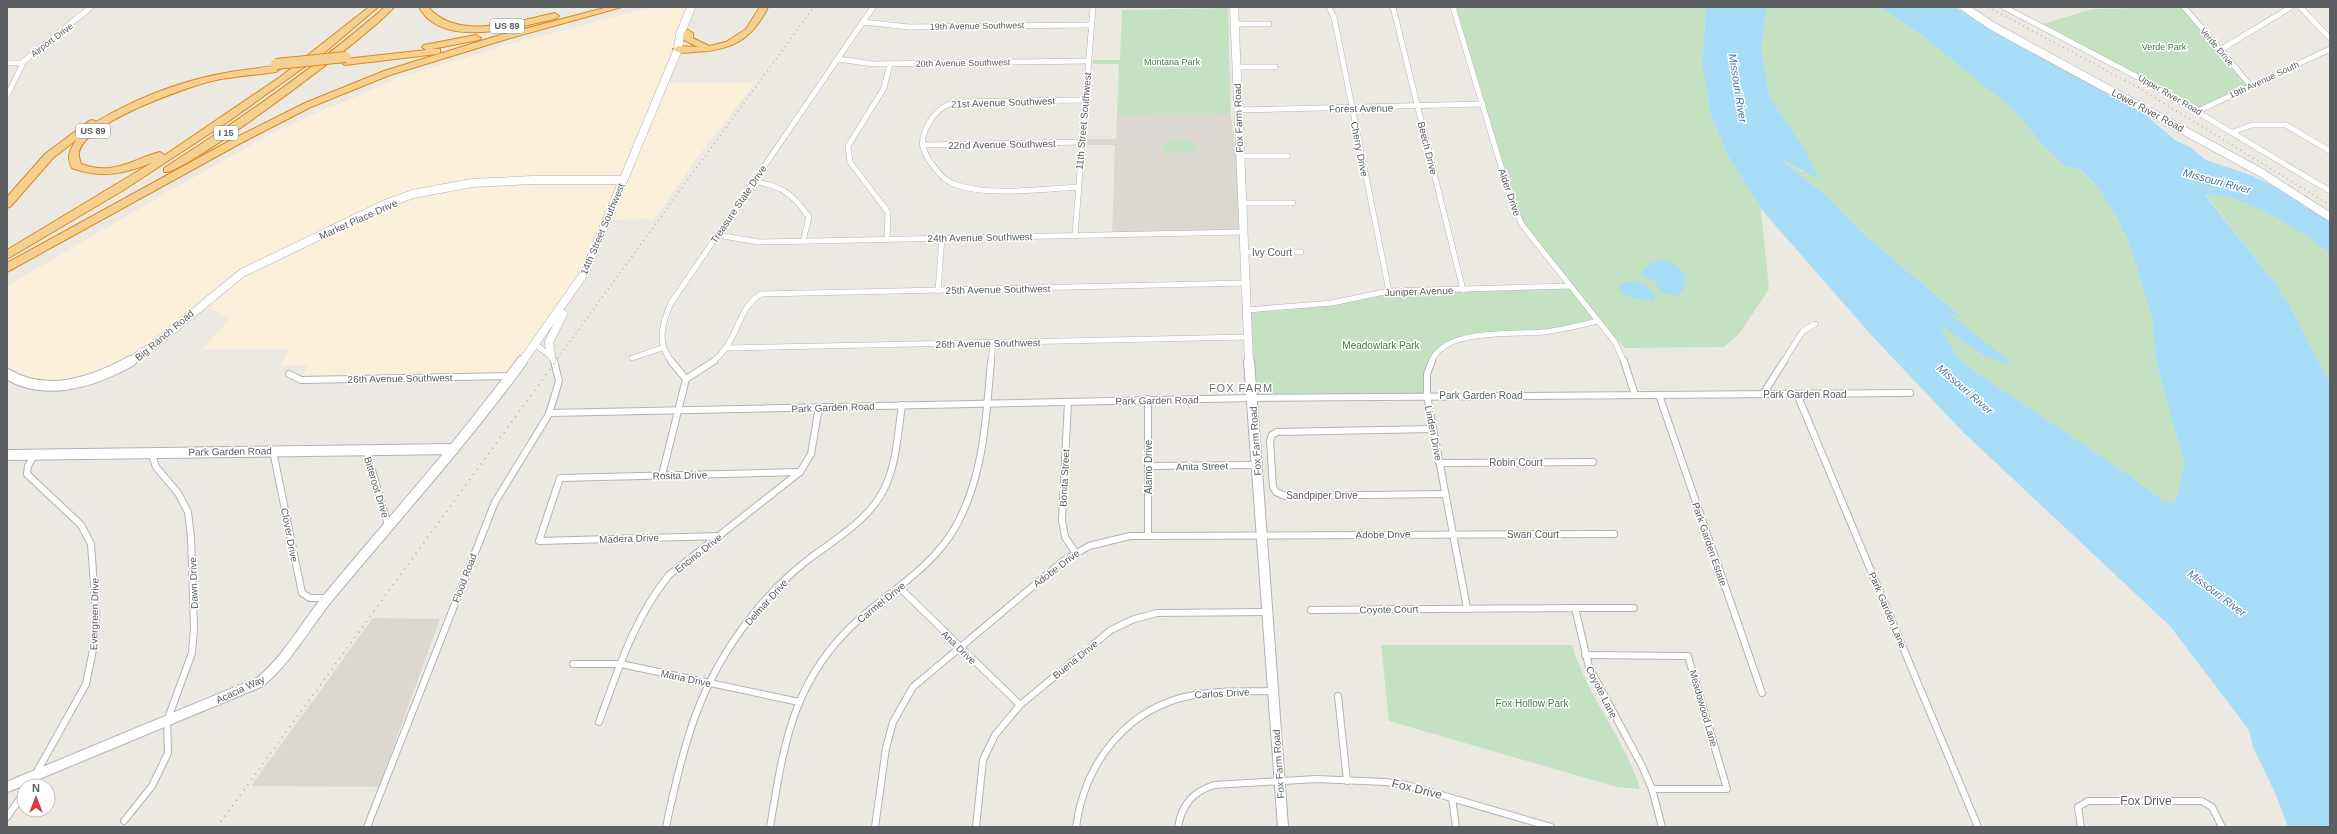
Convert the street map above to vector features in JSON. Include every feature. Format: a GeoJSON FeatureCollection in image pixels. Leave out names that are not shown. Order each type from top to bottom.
{"type":"FeatureCollection","features":[{"type":"Feature","properties":{"kind":"highway","name":"I 15"},"geometry":{"type":"LineString","coordinates":[[7,255],[77,215],[218,125],[293,73],[374,7]]}},
{"type":"Feature","properties":{"kind":"highway","name":"I 15"},"geometry":{"type":"LineString","coordinates":[[7,268],[52,243],[240,124],[342,48],[390,7]]}},
{"type":"Feature","properties":{"kind":"highway","name":"US 89"},"geometry":{"type":"LineString","coordinates":[[423,7],[432,18],[441,23],[472,30],[492,29],[598,7]]}},
{"type":"Feature","properties":{"kind":"highway"},"geometry":{"type":"LineString","coordinates":[[345,60],[461,41],[598,7]]}},
{"type":"Feature","properties":{"kind":"highway"},"geometry":{"type":"LineString","coordinates":[[52,243],[236,141],[308,104],[387,73],[507,36],[618,7]]}},
{"type":"Feature","properties":{"kind":"highway"},"geometry":{"type":"LineString","coordinates":[[590,14],[624,7]]}},
{"type":"Feature","properties":{"kind":"highway"},"geometry":{"type":"LineString","coordinates":[[678,49],[710,46],[728,42],[745,32],[753,21],[755,7]]}},
{"type":"Feature","properties":{"kind":"highway"},"geometry":{"type":"LineString","coordinates":[[678,49],[708,49],[732,42],[752,29],[764,7]]}},
{"type":"Feature","properties":{"kind":"highway"},"geometry":{"type":"LineString","coordinates":[[688,33],[689,40],[693,43],[710,46]]}},
{"type":"Feature","properties":{"kind":"highway","name":"US 89"},"geometry":{"type":"LineString","coordinates":[[218,125],[142,163],[120,171],[88,171],[76,166],[74,151],[80,141],[94,130],[120,114],[155,97],[214,78],[276,67],[435,51],[507,36]]}},
{"type":"Feature","properties":{"kind":"highway"},"geometry":{"type":"LineString","coordinates":[[7,204],[41,164],[58,148],[84,128],[115,110],[145,96],[186,81],[237,70],[276,67]]}},
{"type":"Feature","properties":{"kind":"street","name":"Airport Drive"},"geometry":{"type":"LineString","coordinates":[[7,96],[14,89],[22,63],[40,46],[69,27],[91,7]]}},
{"type":"Feature","properties":{"kind":"street","name":"14th Street Southwest"},"geometry":{"type":"LineString","coordinates":[[678,49],[680,35],[691,7]]}},
{"type":"Feature","properties":{"kind":"street","name":"14th Street Southwest"},"geometry":{"type":"LineString","coordinates":[[454,448],[512,376],[566,303],[585,272],[678,49],[688,33],[697,7]]}},
{"type":"Feature","properties":{"kind":"street","name":"Treasure State Drive"},"geometry":{"type":"LineString","coordinates":[[662,348],[660,338],[662,327],[672,303],[753,181],[873,7]]}},
{"type":"Feature","properties":{"kind":"street","name":"11th Street Southwest"},"geometry":{"type":"LineString","coordinates":[[1075,235],[1093,7]]}},
{"type":"Feature","properties":{"kind":"street","name":"Fox Farm Road"},"geometry":{"type":"LineString","coordinates":[[1234,7],[1246,310],[1283,827]]}},
{"type":"Feature","properties":{"kind":"street","name":"Cherry Drive"},"geometry":{"type":"LineString","coordinates":[[1329,7],[1334,16],[1389,291]]}},
{"type":"Feature","properties":{"kind":"street","name":"Beech Drive"},"geometry":{"type":"LineString","coordinates":[[1393,7],[1463,290]]}},
{"type":"Feature","properties":{"kind":"street","name":"Alder Drive"},"geometry":{"type":"LineString","coordinates":[[1453,7],[1509,193],[1522,225],[1622,353],[1635,395]]}},
{"type":"Feature","properties":{"kind":"street","name":"Lower River Road"},"geometry":{"type":"LineString","coordinates":[[1964,7],[1992,26],[2260,172],[2330,217]]}},
{"type":"Feature","properties":{"kind":"street","name":"Upper River Road"},"geometry":{"type":"LineString","coordinates":[[2004,7],[2117,65],[2198,111],[2330,191]]}},
{"type":"Feature","properties":{"kind":"street"},"geometry":{"type":"LineString","coordinates":[[2186,9],[2194,7]]}},
{"type":"Feature","properties":{"kind":"street"},"geometry":{"type":"LineString","coordinates":[[2220,50],[2291,7]]}},
{"type":"Feature","properties":{"kind":"street"},"geometry":{"type":"LineString","coordinates":[[2300,7],[2330,38]]}},
{"type":"Feature","properties":{"kind":"street","name":"Verde Drive"},"geometry":{"type":"LineString","coordinates":[[2186,9],[2251,86]]}},
{"type":"Feature","properties":{"kind":"street","name":"19th Avenue Southwest"},"geometry":{"type":"LineString","coordinates":[[862,22],[909,28],[1091,25]]}},
{"type":"Feature","properties":{"kind":"street"},"geometry":{"type":"LineString","coordinates":[[1234,24],[1269,24]]}},
{"type":"Feature","properties":{"kind":"street","name":"19th Avenue South"},"geometry":{"type":"LineString","coordinates":[[2198,111],[2330,49]]}},
{"type":"Feature","properties":{"kind":"street","name":"20th Avenue Southwest"},"geometry":{"type":"LineString","coordinates":[[838,59],[862,63],[890,64],[1088,61]]}},
{"type":"Feature","properties":{"kind":"street"},"geometry":{"type":"LineString","coordinates":[[7,63],[22,63]]}},
{"type":"Feature","properties":{"kind":"street"},"geometry":{"type":"LineString","coordinates":[[887,239],[888,212],[850,162],[848,146],[884,88],[890,64]]}},
{"type":"Feature","properties":{"kind":"street"},"geometry":{"type":"LineString","coordinates":[[1236,67],[1275,67]]}},
{"type":"Feature","properties":{"kind":"street","name":"21st Avenue Southwest"},"geometry":{"type":"LineString","coordinates":[[922,145],[924,135],[938,109],[944,104],[954,102],[1085,100]]}},
{"type":"Feature","properties":{"kind":"street","name":"Forest Avenue"},"geometry":{"type":"LineString","coordinates":[[1238,110],[1483,104]]}},
{"type":"Feature","properties":{"kind":"street"},"geometry":{"type":"LineString","coordinates":[[2233,132],[2252,125],[2286,125],[2330,151]]}},
{"type":"Feature","properties":{"kind":"street","name":"22nd Avenue Southwest"},"geometry":{"type":"LineString","coordinates":[[922,145],[1082,142]]}},
{"type":"Feature","properties":{"kind":"street"},"geometry":{"type":"LineString","coordinates":[[922,145],[925,154],[946,180],[957,186],[975,189],[1078,187]]}},
{"type":"Feature","properties":{"kind":"street"},"geometry":{"type":"LineString","coordinates":[[1240,156],[1288,156]]}},
{"type":"Feature","properties":{"kind":"street","name":"Market Place Drive"},"geometry":{"type":"LineString","coordinates":[[244,272],[386,204],[411,196],[474,184],[508,181],[623,180]]}},
{"type":"Feature","properties":{"kind":"street"},"geometry":{"type":"LineString","coordinates":[[753,181],[778,186],[793,193],[809,217],[803,241]]}},
{"type":"Feature","properties":{"kind":"street"},"geometry":{"type":"LineString","coordinates":[[1242,203],[1293,203]]}},
{"type":"Feature","properties":{"kind":"street","name":"24th Avenue Southwest"},"geometry":{"type":"LineString","coordinates":[[717,235],[759,242],[1243,232]]}},
{"type":"Feature","properties":{"kind":"street"},"geometry":{"type":"LineString","coordinates":[[938,291],[942,238]]}},
{"type":"Feature","properties":{"kind":"street","name":"Ivy Court"},"geometry":{"type":"LineString","coordinates":[[1243,252],[1300,252]]}},
{"type":"Feature","properties":{"kind":"street","name":"Big Ranch Road"},"geometry":{"type":"LineString","coordinates":[[7,374],[33,386],[64,386],[87,382],[115,371],[140,357],[221,288],[244,272]]}},
{"type":"Feature","properties":{"kind":"street","name":"25th Avenue Southwest"},"geometry":{"type":"LineString","coordinates":[[728,348],[736,337],[745,306],[752,298],[761,294],[1245,283]]}},
{"type":"Feature","properties":{"kind":"street","name":"Juniper Avenue"},"geometry":{"type":"LineString","coordinates":[[1246,310],[1332,303],[1389,291],[1569,286]]}},
{"type":"Feature","properties":{"kind":"street"},"geometry":{"type":"LineString","coordinates":[[551,355],[549,342],[562,317],[566,303]]}},
{"type":"Feature","properties":{"kind":"street","name":"Linden Drive"},"geometry":{"type":"LineString","coordinates":[[1467,608],[1427,396],[1427,374],[1431,361],[1446,345],[1470,335],[1544,332],[1598,321]]}},
{"type":"Feature","properties":{"kind":"street"},"geometry":{"type":"LineString","coordinates":[[1763,394],[1804,331],[1815,324]]}},
{"type":"Feature","properties":{"kind":"street","name":"26th Avenue Southwest"},"geometry":{"type":"LineString","coordinates":[[728,348],[1248,337]]}},
{"type":"Feature","properties":{"kind":"street","name":"Carmel Drive"},"geometry":{"type":"LineString","coordinates":[[770,827],[786,737],[799,702],[824,658],[858,620],[900,588],[927,564],[943,545],[963,511],[976,475],[987,403],[993,343]]}},
{"type":"Feature","properties":{"kind":"street"},"geometry":{"type":"LineString","coordinates":[[535,344],[551,355]]}},
{"type":"Feature","properties":{"kind":"street"},"geometry":{"type":"LineString","coordinates":[[632,358],[662,348],[666,357],[686,379]]}},
{"type":"Feature","properties":{"kind":"street"},"geometry":{"type":"LineString","coordinates":[[662,475],[686,379],[718,358],[728,348]]}},
{"type":"Feature","properties":{"kind":"street","name":"Flood Road"},"geometry":{"type":"LineString","coordinates":[[367,827],[488,516],[501,490],[537,437],[556,399],[558,388],[558,369],[551,355]]}},
{"type":"Feature","properties":{"kind":"street","name":"26th Avenue Southwest"},"geometry":{"type":"LineString","coordinates":[[289,374],[301,380],[512,376]]}},
{"type":"Feature","properties":{"kind":"street","name":"Park Garden Road"},"geometry":{"type":"LineString","coordinates":[[549,413],[1252,398],[1910,393]]}},
{"type":"Feature","properties":{"kind":"street","name":"Park Garden Estate"},"geometry":{"type":"LineString","coordinates":[[1659,394],[1762,693]]}},
{"type":"Feature","properties":{"kind":"street","name":"Park Garden Lane"},"geometry":{"type":"LineString","coordinates":[[1797,394],[1978,827]]}},
{"type":"Feature","properties":{"kind":"street","name":"Alamo Drive"},"geometry":{"type":"LineString","coordinates":[[1148,400],[1148,535]]}},
{"type":"Feature","properties":{"kind":"street","name":"Bonita Street"},"geometry":{"type":"LineString","coordinates":[[1068,402],[1062,520],[1065,537],[1076,552]]}},
{"type":"Feature","properties":{"kind":"street","name":"Delmar Drive"},"geometry":{"type":"LineString","coordinates":[[666,827],[682,752],[694,715],[709,682],[740,632],[765,601],[797,568],[864,517],[875,503],[886,486],[892,466],[902,405]]}},
{"type":"Feature","properties":{"kind":"street","name":"Encino Drive"},"geometry":{"type":"LineString","coordinates":[[599,722],[621,664],[654,592],[669,575],[800,472],[811,454],[819,407]]}},
{"type":"Feature","properties":{"kind":"street","name":"Sandpiper Drive"},"geometry":{"type":"LineString","coordinates":[[1433,429],[1277,432],[1272,435],[1270,441],[1273,487],[1276,492],[1284,496],[1445,494]]}},
{"type":"Feature","properties":{"kind":"street","name":"Park Garden Road"},"geometry":{"type":"LineString","coordinates":[[7,455],[454,448]]}},
{"type":"Feature","properties":{"kind":"street","name":"Acacia Way"},"geometry":{"type":"LineString","coordinates":[[41,778],[167,721],[260,682],[274,673],[327,598],[454,448]]}},
{"type":"Feature","properties":{"kind":"street","name":"Bitteroot Drive"},"geometry":{"type":"LineString","coordinates":[[366,450],[388,525]]}},
{"type":"Feature","properties":{"kind":"street","name":"Clover Drive"},"geometry":{"type":"LineString","coordinates":[[273,451],[302,593],[310,598],[327,598]]}},
{"type":"Feature","properties":{"kind":"street","name":"Dawn Drive"},"geometry":{"type":"LineString","coordinates":[[151,452],[156,467],[178,493],[188,512],[191,538],[194,628],[192,653],[167,721]]}},
{"type":"Feature","properties":{"kind":"street","name":"Evergreen Drive"},"geometry":{"type":"LineString","coordinates":[[34,778],[86,684],[95,640],[96,614],[94,567],[91,544],[81,525],[27,474],[28,466],[35,454]]}},
{"type":"Feature","properties":{"kind":"street","name":"Robin Court"},"geometry":{"type":"LineString","coordinates":[[1439,463],[1593,462]]}},
{"type":"Feature","properties":{"kind":"street","name":"Anita Street"},"geometry":{"type":"LineString","coordinates":[[1148,466],[1257,465]]}},
{"type":"Feature","properties":{"kind":"street","name":"Rosita Drive"},"geometry":{"type":"LineString","coordinates":[[539,541],[560,478],[800,472]]}},
{"type":"Feature","properties":{"kind":"street","name":"Adobe Drive"},"geometry":{"type":"LineString","coordinates":[[875,827],[886,748],[894,722],[913,687],[958,647],[1076,552],[1111,539],[1148,535],[1262,536],[1452,533]]}},
{"type":"Feature","properties":{"kind":"street","name":"Swan Court"},"geometry":{"type":"LineString","coordinates":[[1452,533],[1614,534]]}},
{"type":"Feature","properties":{"kind":"street","name":"Madera Drive"},"geometry":{"type":"LineString","coordinates":[[539,541],[720,536]]}},
{"type":"Feature","properties":{"kind":"street","name":"Ana Drive"},"geometry":{"type":"LineString","coordinates":[[900,588],[958,647],[1020,705]]}},
{"type":"Feature","properties":{"kind":"street"},"geometry":{"type":"LineString","coordinates":[[1467,608],[1634,608]]}},
{"type":"Feature","properties":{"kind":"street","name":"Coyote Court"},"geometry":{"type":"LineString","coordinates":[[1311,610],[1467,608]]}},
{"type":"Feature","properties":{"kind":"street","name":"Coyote Lane"},"geometry":{"type":"LineString","coordinates":[[1575,608],[1589,667],[1642,766],[1652,789],[1662,827]]}},
{"type":"Feature","properties":{"kind":"street","name":"Buena Drive"},"geometry":{"type":"LineString","coordinates":[[976,827],[983,760],[995,735],[1020,705],[1111,630],[1134,619],[1157,613],[1267,612]]}},
{"type":"Feature","properties":{"kind":"street","name":"Meadowood Lane"},"geometry":{"type":"LineString","coordinates":[[1585,655],[1688,656],[1727,789],[1652,789]]}},
{"type":"Feature","properties":{"kind":"street","name":"Maria Drive"},"geometry":{"type":"LineString","coordinates":[[573,664],[621,664],[799,702]]}},
{"type":"Feature","properties":{"kind":"street","name":"Carlos Drive"},"geometry":{"type":"LineString","coordinates":[[1076,827],[1081,794],[1093,766],[1111,741],[1133,723],[1160,706],[1190,695],[1214,692],[1273,691]]}},
{"type":"Feature","properties":{"kind":"street"},"geometry":{"type":"LineString","coordinates":[[1338,696],[1347,780]]}},
{"type":"Feature","properties":{"kind":"street"},"geometry":{"type":"LineString","coordinates":[[124,821],[152,786],[168,753],[167,721]]}},
{"type":"Feature","properties":{"kind":"street","name":"Fox Drive"},"geometry":{"type":"LineString","coordinates":[[1178,827],[1179,817],[1190,797],[1205,786],[1224,783],[1347,780],[1387,781],[1551,827]]}},
{"type":"Feature","properties":{"kind":"street"},"geometry":{"type":"LineString","coordinates":[[1452,798],[1456,827]]}},
{"type":"Feature","properties":{"kind":"street","name":"Fox Drive"},"geometry":{"type":"LineString","coordinates":[[2081,827],[2078,807],[2082,803],[2088,801],[2202,801],[2212,807],[2222,827]]}},
{"type":"Feature","properties":{"kind":"street"},"geometry":{"type":"LineString","coordinates":[[7,817],[16,804]]}},
{"type":"Feature","properties":{"kind":"shaded area"},"geometry":{"type":"Polygon","coordinates":[[[651,7],[691,7],[663,83],[755,83],[702,151],[654,219],[606,220],[585,272],[512,376],[301,380],[307,366],[280,366],[290,349],[203,349],[231,317],[200,305],[139,357],[64,386],[7,374],[7,286],[178,186],[282,128],[401,77],[511,44],[651,7]]]}},
{"type":"Feature","properties":{"kind":"shaded area"},"geometry":{"type":"Polygon","coordinates":[[[1231,114],[1242,203],[1243,232],[1112,234],[1115,145],[1086,145],[1087,139],[1116,139],[1117,115],[1231,114]]]}},
{"type":"Feature","properties":{"kind":"shaded area"},"geometry":{"type":"Polygon","coordinates":[[[373,618],[440,619],[379,787],[251,786],[373,618]]]}},
{"type":"Feature","properties":{"kind":"green space","name":"Meadowlark Park"},"geometry":{"type":"Polygon","coordinates":[[[1453,7],[1706,7],[1702,65],[1711,116],[1727,154],[1761,209],[1769,289],[1739,334],[1724,347],[1625,348],[1598,321],[1544,332],[1489,334],[1447,345],[1431,361],[1427,396],[1252,398],[1246,310],[1332,303],[1372,293],[1569,286],[1522,225],[1453,7]]]}},
{"type":"Feature","properties":{"kind":"green space"},"geometry":{"type":"Polygon","coordinates":[[[1767,7],[1880,7],[1923,36],[1987,87],[2014,110],[2039,141],[2066,167],[2079,169],[2098,188],[2114,212],[2128,240],[2152,318],[2156,361],[2184,463],[2177,498],[2173,503],[2163,501],[2132,477],[1971,369],[1956,355],[1940,328],[1944,328],[1984,356],[1946,311],[1962,317],[1859,230],[1825,194],[1791,168],[1782,158],[1803,172],[1805,149],[1770,98],[1761,49],[1767,7]]]}},
{"type":"Feature","properties":{"kind":"green space","name":"Verde Park"},"geometry":{"type":"Polygon","coordinates":[[[2181,7],[2251,86],[2198,111],[2039,25],[2093,9],[2181,7]]]}},
{"type":"Feature","properties":{"kind":"green space","name":"Montana Park"},"geometry":{"type":"Polygon","coordinates":[[[1228,8],[1231,114],[1117,115],[1119,64],[1093,64],[1093,60],[1120,60],[1122,10],[1228,8]]]}},
{"type":"Feature","properties":{"kind":"green space"},"geometry":{"type":"Polygon","coordinates":[[[1182,139],[1196,144],[1199,153],[1166,153],[1162,144],[1167,140],[1182,139]]]}},
{"type":"Feature","properties":{"kind":"green space"},"geometry":{"type":"Polygon","coordinates":[[[2205,194],[2219,195],[2235,199],[2253,206],[2288,224],[2330,254],[2330,384],[2290,306],[2271,278],[2205,194]]]}},
{"type":"Feature","properties":{"kind":"green space","name":"Fox Hollow Park"},"geometry":{"type":"Polygon","coordinates":[[[1381,645],[1572,645],[1587,682],[1625,752],[1640,789],[1617,787],[1389,721],[1381,645]]]}},
{"type":"Feature","properties":{"kind":"water","name":"Missouri River"},"geometry":{"type":"Polygon","coordinates":[[[1706,7],[1767,7],[1761,49],[1770,98],[1805,149],[1819,179],[1783,160],[1825,194],[1859,230],[1963,318],[1947,312],[2014,365],[1984,356],[1944,328],[1941,328],[1956,355],[1971,369],[2132,477],[2163,501],[2173,503],[2177,498],[2184,463],[2156,361],[2152,318],[2128,240],[2114,212],[2098,188],[2080,169],[2066,167],[2039,141],[2014,110],[1923,36],[1880,7],[1955,7],[2005,38],[2142,112],[2175,140],[2190,147],[2206,160],[2253,176],[2293,196],[2330,222],[2330,254],[2289,225],[2252,206],[2218,195],[2205,195],[2271,278],[2290,306],[2330,384],[2330,827],[2288,827],[2276,795],[2253,747],[2249,730],[2170,626],[1963,432],[1872,336],[1761,209],[1727,154],[1711,116],[1702,65],[1706,7]]]}},
{"type":"Feature","properties":{"kind":"water"},"geometry":{"type":"Polygon","coordinates":[[[1662,260],[1675,265],[1684,273],[1685,284],[1683,290],[1678,296],[1663,293],[1654,281],[1639,275],[1652,262],[1662,260]]]}},
{"type":"Feature","properties":{"kind":"water"},"geometry":{"type":"Polygon","coordinates":[[[1627,282],[1639,283],[1649,288],[1655,294],[1654,301],[1639,299],[1622,294],[1619,286],[1627,282]]]}},
{"type":"Feature","properties":{"kind":"railway"},"geometry":{"type":"LineString","coordinates":[[555,362],[814,7]]}},
{"type":"Feature","properties":{"kind":"railway"},"geometry":{"type":"LineString","coordinates":[[1988,7],[2139,88],[2330,205]]}},
{"type":"Feature","properties":{"kind":"railway"},"geometry":{"type":"LineString","coordinates":[[217,827],[556,361]]}},
{"type":"Feature","properties":{"kind":"district","name":"FOX FARM"},"geometry":{"type":"Point","coordinates":[1241,388]}}]}
